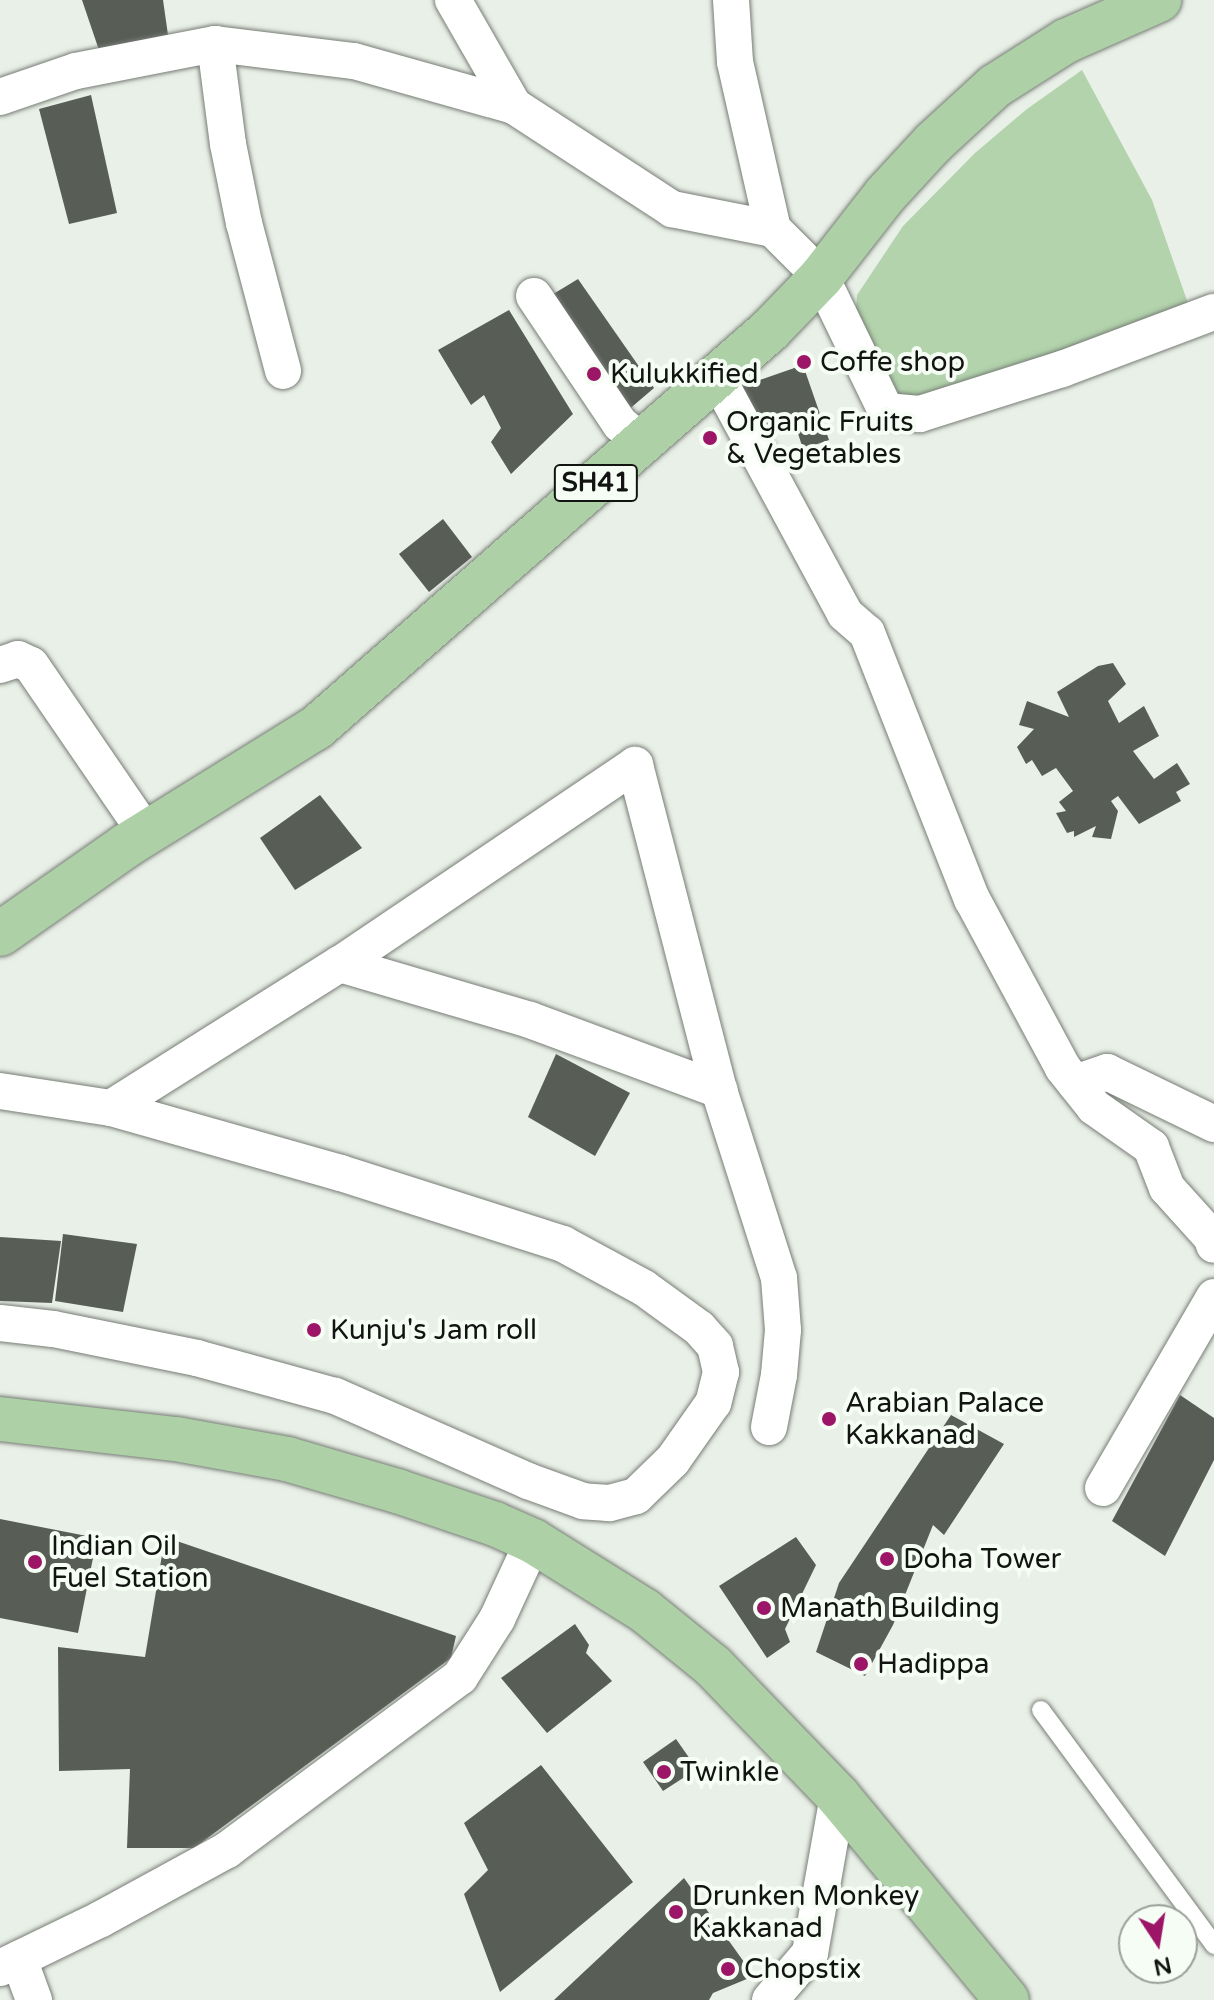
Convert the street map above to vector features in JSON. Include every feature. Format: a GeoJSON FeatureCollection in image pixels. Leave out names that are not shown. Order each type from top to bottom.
{"type":"FeatureCollection","features":[{"type":"Feature","properties":{"kind":"main road","name":"SH41"},"geometry":{"type":"LineString","coordinates":[[0,934],[146,833],[316,728],[717,377],[821,277],[933,143],[995,86],[1066,41],[1159,0]]}},
{"type":"Feature","properties":{"kind":"main road"},"geometry":{"type":"LineString","coordinates":[[0,1419],[176,1439],[287,1459],[453,1510],[533,1541],[645,1611],[713,1666],[838,1796],[1007,2000]]}},
{"type":"Feature","properties":{"kind":"street"},"geometry":{"type":"LineString","coordinates":[[453,0],[514,106]]}},
{"type":"Feature","properties":{"kind":"street"},"geometry":{"type":"LineString","coordinates":[[731,0],[735,62],[773,229],[821,277],[886,411],[903,415],[920,414],[1062,369],[1214,312]]}},
{"type":"Feature","properties":{"kind":"street"},"geometry":{"type":"LineString","coordinates":[[215,44],[228,144],[244,223],[283,371]]}},
{"type":"Feature","properties":{"kind":"street"},"geometry":{"type":"LineString","coordinates":[[0,97],[76,71],[215,44],[354,61],[514,106],[672,209],[773,229]]}},
{"type":"Feature","properties":{"kind":"street"},"geometry":{"type":"LineString","coordinates":[[534,296],[620,424],[643,442]]}},
{"type":"Feature","properties":{"kind":"street"},"geometry":{"type":"LineString","coordinates":[[717,377],[845,614],[867,633],[972,899],[1063,1068],[1094,1107],[1151,1147],[1167,1188],[1214,1245]]}},
{"type":"Feature","properties":{"kind":"street"},"geometry":{"type":"LineString","coordinates":[[0,665],[18,659],[31,665],[146,833]]}},
{"type":"Feature","properties":{"kind":"street"},"geometry":{"type":"LineString","coordinates":[[111,1108],[340,964],[635,765],[719,1090],[779,1278],[783,1330],[779,1375],[769,1427]]}},
{"type":"Feature","properties":{"kind":"street"},"geometry":{"type":"LineString","coordinates":[[340,964],[530,1020],[719,1090]]}},
{"type":"Feature","properties":{"kind":"street"},"geometry":{"type":"LineString","coordinates":[[1075,1083],[1107,1072],[1214,1124]]}},
{"type":"Feature","properties":{"kind":"street"},"geometry":{"type":"LineString","coordinates":[[0,1091],[111,1108],[341,1173],[563,1244],[644,1288],[699,1328],[715,1346],[721,1372],[713,1403],[673,1460],[636,1496],[609,1503],[583,1501],[528,1481],[335,1396],[197,1358],[53,1329],[0,1323]]}},
{"type":"Feature","properties":{"kind":"street"},"geometry":{"type":"LineString","coordinates":[[1103,1488],[1214,1297]]}},
{"type":"Feature","properties":{"kind":"street"},"geometry":{"type":"LineString","coordinates":[[34,2000],[9,1963],[227,1850],[460,1677],[497,1619],[533,1541]]}},
{"type":"Feature","properties":{"kind":"street"},"geometry":{"type":"LineString","coordinates":[[770,2000],[810,1953],[838,1796]]}},
{"type":"Feature","properties":{"kind":"lane"},"geometry":{"type":"LineString","coordinates":[[1041,1710],[1214,1945]]}},
{"type":"Feature","properties":{"kind":"green space"},"geometry":{"type":"Polygon","coordinates":[[[1082,70],[1152,200],[1191,312],[921,406],[895,402],[856,309],[857,295],[903,226],[975,153],[1027,109],[1082,70]]]}},
{"type":"Feature","properties":{"kind":"building"},"geometry":{"type":"Polygon","coordinates":[[[82,0],[163,0],[170,49],[102,59],[82,0]]]}},
{"type":"Feature","properties":{"kind":"building"},"geometry":{"type":"Polygon","coordinates":[[[91,95],[117,213],[69,224],[39,109],[91,95]]]}},
{"type":"Feature","properties":{"kind":"building"},"geometry":{"type":"Polygon","coordinates":[[[578,279],[654,388],[620,417],[550,296],[578,279]]]}},
{"type":"Feature","properties":{"kind":"building"},"geometry":{"type":"Polygon","coordinates":[[[509,310],[573,414],[511,474],[491,442],[501,428],[484,395],[471,405],[438,350],[509,310]]]}},
{"type":"Feature","properties":{"kind":"building"},"geometry":{"type":"Polygon","coordinates":[[[803,365],[829,440],[803,449],[794,421],[751,437],[734,389],[803,365]]]}},
{"type":"Feature","properties":{"kind":"building"},"geometry":{"type":"Polygon","coordinates":[[[443,519],[472,557],[429,592],[399,554],[443,519]]]}},
{"type":"Feature","properties":{"kind":"building"},"geometry":{"type":"Polygon","coordinates":[[[1113,663],[1126,684],[1108,701],[1119,723],[1144,706],[1159,736],[1133,751],[1154,779],[1177,763],[1190,784],[1176,792],[1181,801],[1139,824],[1118,796],[1111,801],[1118,811],[1111,839],[1092,837],[1096,826],[1074,837],[1074,831],[1067,833],[1056,813],[1066,811],[1059,802],[1073,791],[1056,768],[1042,776],[1032,760],[1026,764],[1017,747],[1034,729],[1019,725],[1027,701],[1069,717],[1057,692],[1098,666],[1113,663]]]}},
{"type":"Feature","properties":{"kind":"building"},"geometry":{"type":"Polygon","coordinates":[[[320,795],[362,848],[295,890],[260,838],[320,795]]]}},
{"type":"Feature","properties":{"kind":"building"},"geometry":{"type":"Polygon","coordinates":[[[556,1054],[630,1093],[595,1156],[528,1117],[556,1054]]]}},
{"type":"Feature","properties":{"kind":"building"},"geometry":{"type":"Polygon","coordinates":[[[63,1234],[137,1244],[123,1312],[55,1301],[63,1234]]]}},
{"type":"Feature","properties":{"kind":"building"},"geometry":{"type":"Polygon","coordinates":[[[0,1237],[61,1241],[52,1303],[0,1301],[0,1237]]]}},
{"type":"Feature","properties":{"kind":"building"},"geometry":{"type":"Polygon","coordinates":[[[1180,1395],[1214,1418],[1214,1460],[1165,1556],[1112,1521],[1180,1395]]]}},
{"type":"Feature","properties":{"kind":"building","name":"Doha Tower"},"geometry":{"type":"Polygon","coordinates":[[[951,1415],[1004,1444],[944,1535],[933,1525],[893,1625],[865,1676],[816,1652],[839,1583],[951,1415]]]}},
{"type":"Feature","properties":{"kind":"building"},"geometry":{"type":"Polygon","coordinates":[[[0,1519],[97,1538],[78,1633],[0,1618],[0,1519]]]}},
{"type":"Feature","properties":{"kind":"building"},"geometry":{"type":"Polygon","coordinates":[[[165,1537],[456,1636],[451,1658],[194,1848],[127,1848],[130,1769],[59,1771],[58,1647],[145,1657],[165,1537]]]}},
{"type":"Feature","properties":{"kind":"building","name":"Manath Building"},"geometry":{"type":"Polygon","coordinates":[[[796,1537],[816,1565],[785,1629],[790,1642],[767,1658],[719,1586],[796,1537]]]}},
{"type":"Feature","properties":{"kind":"building"},"geometry":{"type":"Polygon","coordinates":[[[575,1624],[589,1645],[586,1653],[612,1681],[547,1733],[501,1678],[575,1624]]]}},
{"type":"Feature","properties":{"kind":"building"},"geometry":{"type":"Polygon","coordinates":[[[676,1739],[697,1769],[663,1791],[643,1762],[676,1739]]]}},
{"type":"Feature","properties":{"kind":"building"},"geometry":{"type":"Polygon","coordinates":[[[541,1765],[633,1882],[500,1992],[464,1894],[488,1870],[464,1823],[541,1765]]]}},
{"type":"Feature","properties":{"kind":"building"},"geometry":{"type":"Polygon","coordinates":[[[684,1878],[754,1976],[713,1993],[709,2000],[554,2000],[684,1878]]]}},
{"type":"Feature","properties":{"kind":"place","name":"Coffe shop"},"geometry":{"type":"Point","coordinates":[804,362]}},
{"type":"Feature","properties":{"kind":"place","name":"Kulukkified"},"geometry":{"type":"Point","coordinates":[594,374]}},
{"type":"Feature","properties":{"kind":"place","name":"Organic Fruits & Vegetables"},"geometry":{"type":"Point","coordinates":[710,438]}},
{"type":"Feature","properties":{"kind":"place","name":"Kunju's Jam roll"},"geometry":{"type":"Point","coordinates":[314,1330]}},
{"type":"Feature","properties":{"kind":"place","name":"Arabian Palace Kakkanad"},"geometry":{"type":"Point","coordinates":[829,1419]}},
{"type":"Feature","properties":{"kind":"place","name":"Doha Tower"},"geometry":{"type":"Point","coordinates":[887,1559]}},
{"type":"Feature","properties":{"kind":"place","name":"Indian Oil Fuel Station"},"geometry":{"type":"Point","coordinates":[35,1562]}},
{"type":"Feature","properties":{"kind":"place","name":"Manath Building"},"geometry":{"type":"Point","coordinates":[764,1608]}},
{"type":"Feature","properties":{"kind":"place","name":"Hadippa"},"geometry":{"type":"Point","coordinates":[861,1664]}},
{"type":"Feature","properties":{"kind":"place","name":"Twinkle"},"geometry":{"type":"Point","coordinates":[664,1772]}},
{"type":"Feature","properties":{"kind":"place","name":"Drunken Monkey Kakkanad"},"geometry":{"type":"Point","coordinates":[676,1912]}},
{"type":"Feature","properties":{"kind":"place","name":"Chopstix"},"geometry":{"type":"Point","coordinates":[728,1969]}}]}
